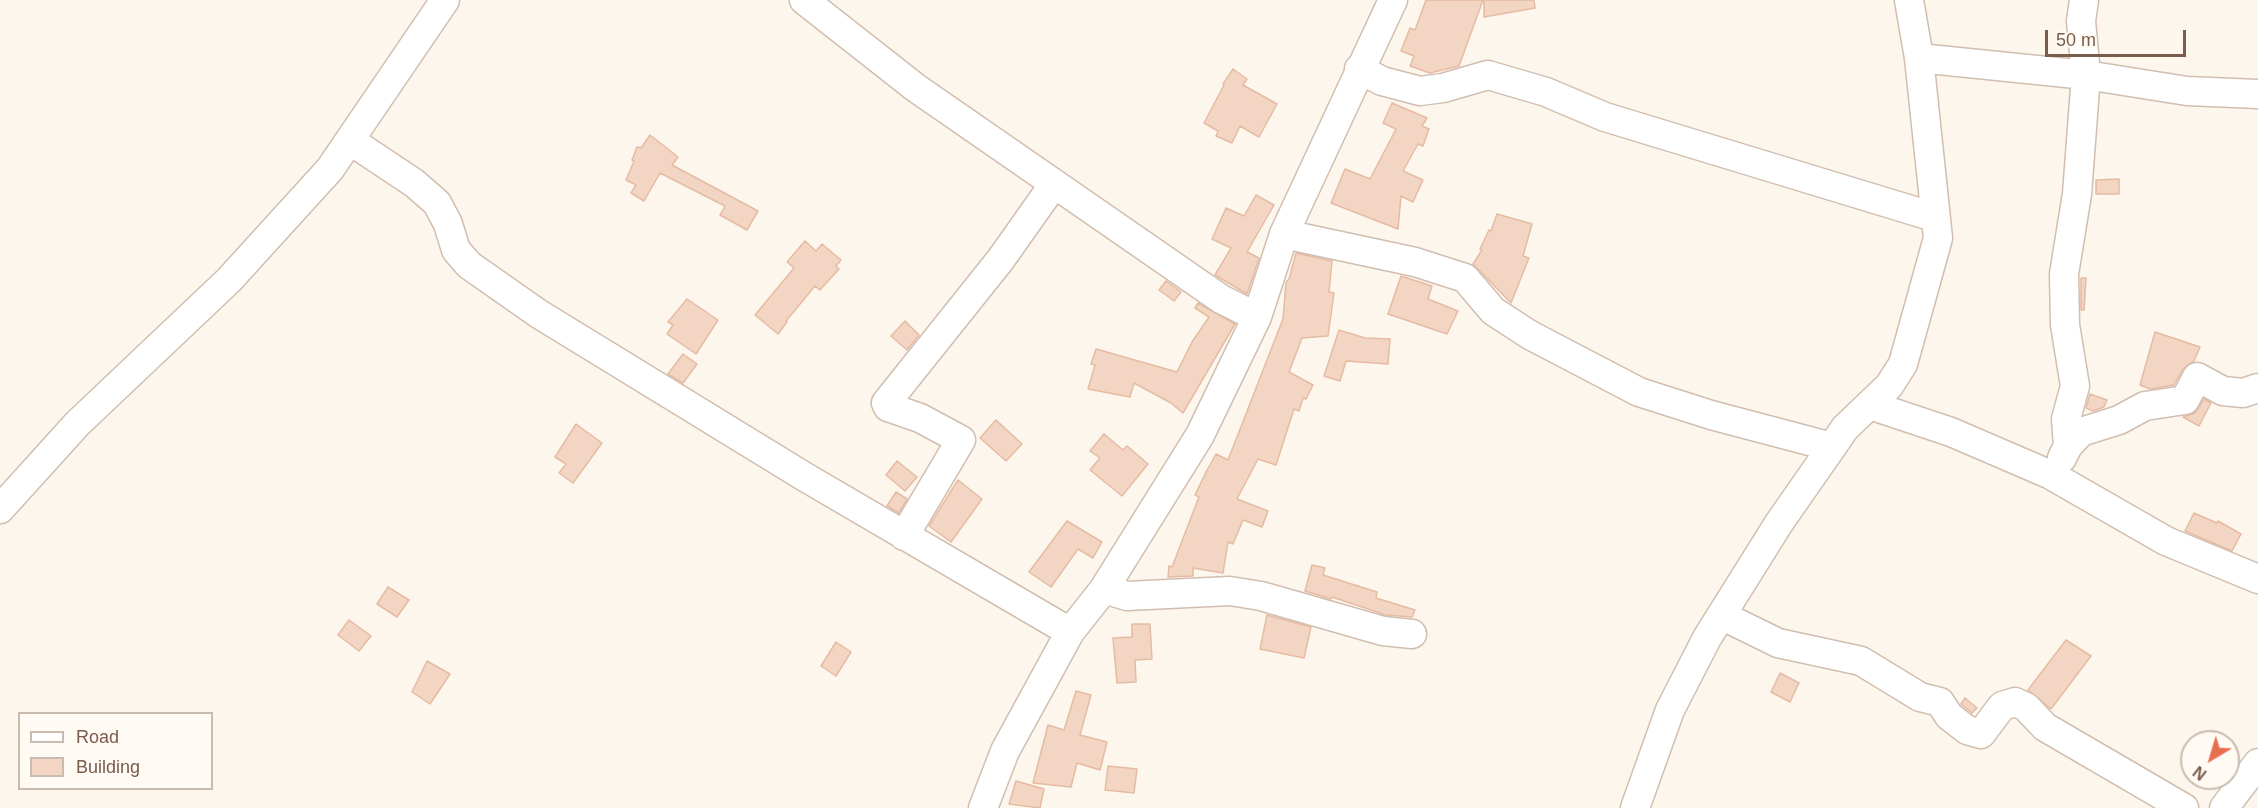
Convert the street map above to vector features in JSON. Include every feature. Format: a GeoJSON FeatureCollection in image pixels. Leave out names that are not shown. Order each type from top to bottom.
{"type":"FeatureCollection","features":[{"type":"Feature","properties":{"kind":"street"},"geometry":{"type":"LineString","coordinates":[[0,509],[77,424],[229,280],[330,169],[445,0]]}},
{"type":"Feature","properties":{"kind":"street"},"geometry":{"type":"LineString","coordinates":[[804,0],[916,88],[1221,298],[1257,317]]}},
{"type":"Feature","properties":{"kind":"street"},"geometry":{"type":"LineString","coordinates":[[983,808],[1005,751],[1070,632],[1104,589],[1138,530],[1200,435],[1257,317],[1284,234],[1393,0]]}},
{"type":"Feature","properties":{"kind":"street"},"geometry":{"type":"LineString","coordinates":[[1635,808],[1670,710],[1707,638],[1723,616],[1779,523],[1832,447],[1845,429],[1889,386],[1903,364],[1938,238],[1919,58],[1909,0]]}},
{"type":"Feature","properties":{"kind":"street"},"geometry":{"type":"LineString","coordinates":[[2068,446],[2066,419],[2075,386],[2065,325],[2064,274],[2078,194],[2086,75],[2081,21],[2084,0]]}},
{"type":"Feature","properties":{"kind":"street"},"geometry":{"type":"LineString","coordinates":[[1919,58],[2086,75],[2187,91],[2258,94]]}},
{"type":"Feature","properties":{"kind":"street"},"geometry":{"type":"LineString","coordinates":[[1359,69],[1382,81],[1420,91],[1443,88],[1488,75],[1546,92],[1605,117],[1934,217]]}},
{"type":"Feature","properties":{"kind":"street"},"geometry":{"type":"LineString","coordinates":[[351,141],[414,183],[437,203],[448,224],[456,250],[469,265],[539,314],[904,536],[1070,632]]}},
{"type":"Feature","properties":{"kind":"street"},"geometry":{"type":"LineString","coordinates":[[904,536],[959,448],[961,440],[920,418],[888,407],[886,403],[1001,259],[1054,184]]}},
{"type":"Feature","properties":{"kind":"street"},"geometry":{"type":"LineString","coordinates":[[1284,234],[1415,262],[1465,278],[1493,311],[1530,336],[1639,392],[1711,415],[1832,447]]}},
{"type":"Feature","properties":{"kind":"street"},"geometry":{"type":"LineString","coordinates":[[2053,476],[2068,446],[2081,432],[2119,420],[2145,406],[2185,400],[2197,377],[2223,391],[2243,393],[2258,388]]}},
{"type":"Feature","properties":{"kind":"street"},"geometry":{"type":"LineString","coordinates":[[1870,405],[1951,432],[2053,476],[2166,541],[2258,579]]}},
{"type":"Feature","properties":{"kind":"street"},"geometry":{"type":"LineString","coordinates":[[1104,589],[1127,596],[1230,591],[1251,594],[1338,616],[1383,631],[1412,634]]}},
{"type":"Feature","properties":{"kind":"street"},"geometry":{"type":"LineString","coordinates":[[1723,616],[1778,643],[1861,661],[1920,698],[1940,702],[1949,716],[1966,730],[1981,734],[2001,706],[2015,702],[2026,707],[2046,727],[2184,808]]}},
{"type":"Feature","properties":{"kind":"street"},"geometry":{"type":"LineString","coordinates":[[2224,808],[2258,763]]}},
{"type":"Feature","properties":{"kind":"building"},"geometry":{"type":"Polygon","coordinates":[[[1426,0],[1483,0],[1459,66],[1430,73],[1410,66],[1414,56],[1401,51],[1410,28],[1415,30],[1426,0]]]}},
{"type":"Feature","properties":{"kind":"building"},"geometry":{"type":"Polygon","coordinates":[[[1484,0],[1534,0],[1535,8],[1484,17],[1484,0]]]}},
{"type":"Feature","properties":{"kind":"building"},"geometry":{"type":"Polygon","coordinates":[[[1233,69],[1247,79],[1243,85],[1277,104],[1259,137],[1240,126],[1232,143],[1216,136],[1218,131],[1204,123],[1233,69]]]}},
{"type":"Feature","properties":{"kind":"building"},"geometry":{"type":"Polygon","coordinates":[[[1392,103],[1427,118],[1422,126],[1429,129],[1423,146],[1418,144],[1403,171],[1423,180],[1413,202],[1401,196],[1398,229],[1331,203],[1345,169],[1370,179],[1396,129],[1383,123],[1392,103]]]}},
{"type":"Feature","properties":{"kind":"building"},"geometry":{"type":"Polygon","coordinates":[[[650,135],[678,157],[672,165],[758,211],[747,230],[720,215],[725,206],[660,173],[644,201],[631,193],[636,185],[626,180],[634,161],[632,160],[637,147],[641,148],[650,135]]]}},
{"type":"Feature","properties":{"kind":"building"},"geometry":{"type":"Polygon","coordinates":[[[2119,179],[2119,194],[2096,194],[2096,180],[2119,179]]]}},
{"type":"Feature","properties":{"kind":"building"},"geometry":{"type":"Polygon","coordinates":[[[1256,195],[1274,205],[1247,252],[1259,258],[1247,294],[1215,275],[1231,248],[1212,239],[1226,208],[1244,216],[1256,195]]]}},
{"type":"Feature","properties":{"kind":"building"},"geometry":{"type":"Polygon","coordinates":[[[1497,214],[1532,224],[1523,256],[1529,258],[1511,303],[1473,264],[1482,250],[1480,249],[1489,230],[1491,231],[1497,214]]]}},
{"type":"Feature","properties":{"kind":"building"},"geometry":{"type":"Polygon","coordinates":[[[805,241],[816,251],[822,244],[841,260],[836,266],[839,269],[820,290],[815,286],[778,334],[755,315],[794,268],[787,262],[805,241]]]}},
{"type":"Feature","properties":{"kind":"building"},"geometry":{"type":"Polygon","coordinates":[[[1296,253],[1332,261],[1329,292],[1334,293],[1328,336],[1302,338],[1289,372],[1313,385],[1306,399],[1303,398],[1299,411],[1294,409],[1276,465],[1258,459],[1237,499],[1268,511],[1262,527],[1243,520],[1233,544],[1228,542],[1223,573],[1193,568],[1193,576],[1168,577],[1169,566],[1172,567],[1199,497],[1195,495],[1206,472],[1216,454],[1228,460],[1283,319],[1286,282],[1289,279],[1296,253]]]}},
{"type":"Feature","properties":{"kind":"building"},"geometry":{"type":"Polygon","coordinates":[[[1401,276],[1432,286],[1428,299],[1458,311],[1447,334],[1388,314],[1401,276]]]}},
{"type":"Feature","properties":{"kind":"building"},"geometry":{"type":"Polygon","coordinates":[[[2081,278],[2086,278],[2084,310],[2081,310],[2081,278]]]}},
{"type":"Feature","properties":{"kind":"building"},"geometry":{"type":"Polygon","coordinates":[[[1166,281],[1181,292],[1174,301],[1159,290],[1166,281]]]}},
{"type":"Feature","properties":{"kind":"building"},"geometry":{"type":"Polygon","coordinates":[[[687,299],[718,320],[696,354],[667,334],[673,325],[668,322],[687,299]]]}},
{"type":"Feature","properties":{"kind":"building"},"geometry":{"type":"Polygon","coordinates":[[[1198,303],[1235,324],[1183,413],[1171,403],[1134,383],[1130,397],[1088,389],[1095,365],[1091,364],[1096,349],[1177,372],[1192,342],[1209,317],[1195,308],[1198,303]]]}},
{"type":"Feature","properties":{"kind":"building"},"geometry":{"type":"Polygon","coordinates":[[[905,321],[919,335],[907,350],[891,336],[905,321]]]}},
{"type":"Feature","properties":{"kind":"building"},"geometry":{"type":"Polygon","coordinates":[[[1339,330],[1365,338],[1390,339],[1388,364],[1346,361],[1340,381],[1324,376],[1339,330]]]}},
{"type":"Feature","properties":{"kind":"building"},"geometry":{"type":"Polygon","coordinates":[[[2155,332],[2200,347],[2194,361],[2183,369],[2174,385],[2150,389],[2140,385],[2155,332]]]}},
{"type":"Feature","properties":{"kind":"building"},"geometry":{"type":"Polygon","coordinates":[[[683,354],[697,364],[683,383],[668,374],[683,354]]]}},
{"type":"Feature","properties":{"kind":"building"},"geometry":{"type":"Polygon","coordinates":[[[2090,394],[2107,400],[2104,407],[2093,411],[2086,408],[2090,394]]]}},
{"type":"Feature","properties":{"kind":"building"},"geometry":{"type":"Polygon","coordinates":[[[2204,399],[2211,403],[2199,426],[2183,417],[2195,413],[2204,399]]]}},
{"type":"Feature","properties":{"kind":"building"},"geometry":{"type":"Polygon","coordinates":[[[996,420],[1022,444],[1006,461],[980,438],[996,420]]]}},
{"type":"Feature","properties":{"kind":"building"},"geometry":{"type":"Polygon","coordinates":[[[576,424],[602,443],[573,483],[559,473],[566,464],[555,457],[576,424]]]}},
{"type":"Feature","properties":{"kind":"building"},"geometry":{"type":"Polygon","coordinates":[[[1104,434],[1123,450],[1127,446],[1148,464],[1122,496],[1090,470],[1100,458],[1090,451],[1104,434]]]}},
{"type":"Feature","properties":{"kind":"building"},"geometry":{"type":"Polygon","coordinates":[[[897,461],[917,477],[905,491],[886,475],[897,461]]]}},
{"type":"Feature","properties":{"kind":"building"},"geometry":{"type":"Polygon","coordinates":[[[958,480],[982,499],[951,542],[929,526],[958,480]]]}},
{"type":"Feature","properties":{"kind":"building"},"geometry":{"type":"Polygon","coordinates":[[[896,492],[907,499],[899,513],[887,506],[896,492]]]}},
{"type":"Feature","properties":{"kind":"building"},"geometry":{"type":"Polygon","coordinates":[[[2194,513],[2217,523],[2218,521],[2241,534],[2232,551],[2185,531],[2194,513]]]}},
{"type":"Feature","properties":{"kind":"building"},"geometry":{"type":"Polygon","coordinates":[[[1067,521],[1102,542],[1093,558],[1078,549],[1051,587],[1029,572],[1067,521]]]}},
{"type":"Feature","properties":{"kind":"building"},"geometry":{"type":"Polygon","coordinates":[[[1312,565],[1325,568],[1323,575],[1377,592],[1376,598],[1415,610],[1412,617],[1386,615],[1332,597],[1331,599],[1305,591],[1312,565]]]}},
{"type":"Feature","properties":{"kind":"building"},"geometry":{"type":"Polygon","coordinates":[[[388,587],[409,600],[397,617],[377,604],[388,587]]]}},
{"type":"Feature","properties":{"kind":"building"},"geometry":{"type":"Polygon","coordinates":[[[1267,615],[1311,627],[1304,658],[1260,649],[1267,615]]]}},
{"type":"Feature","properties":{"kind":"building"},"geometry":{"type":"Polygon","coordinates":[[[349,620],[371,636],[359,651],[338,635],[349,620]]]}},
{"type":"Feature","properties":{"kind":"building"},"geometry":{"type":"Polygon","coordinates":[[[1132,624],[1150,624],[1152,659],[1135,660],[1136,682],[1117,683],[1113,638],[1132,637],[1132,624]]]}},
{"type":"Feature","properties":{"kind":"building"},"geometry":{"type":"Polygon","coordinates":[[[2066,640],[2091,656],[2051,709],[2028,690],[2066,640]]]}},
{"type":"Feature","properties":{"kind":"building"},"geometry":{"type":"Polygon","coordinates":[[[836,642],[851,652],[836,676],[821,666],[836,642]]]}},
{"type":"Feature","properties":{"kind":"building"},"geometry":{"type":"Polygon","coordinates":[[[427,661],[450,674],[430,704],[412,692],[427,661]]]}},
{"type":"Feature","properties":{"kind":"building"},"geometry":{"type":"Polygon","coordinates":[[[1780,673],[1799,683],[1790,702],[1771,692],[1780,673]]]}},
{"type":"Feature","properties":{"kind":"building"},"geometry":{"type":"Polygon","coordinates":[[[1076,691],[1091,695],[1080,735],[1107,742],[1100,770],[1077,763],[1071,787],[1033,783],[1048,725],[1064,730],[1076,691]]]}},
{"type":"Feature","properties":{"kind":"building"},"geometry":{"type":"Polygon","coordinates":[[[1965,698],[1977,708],[1972,713],[1961,704],[1965,698]]]}},
{"type":"Feature","properties":{"kind":"building"},"geometry":{"type":"Polygon","coordinates":[[[1108,766],[1137,769],[1134,793],[1105,790],[1108,766]]]}},
{"type":"Feature","properties":{"kind":"building"},"geometry":{"type":"Polygon","coordinates":[[[1016,781],[1044,789],[1040,808],[1009,804],[1016,781]]]}}]}
